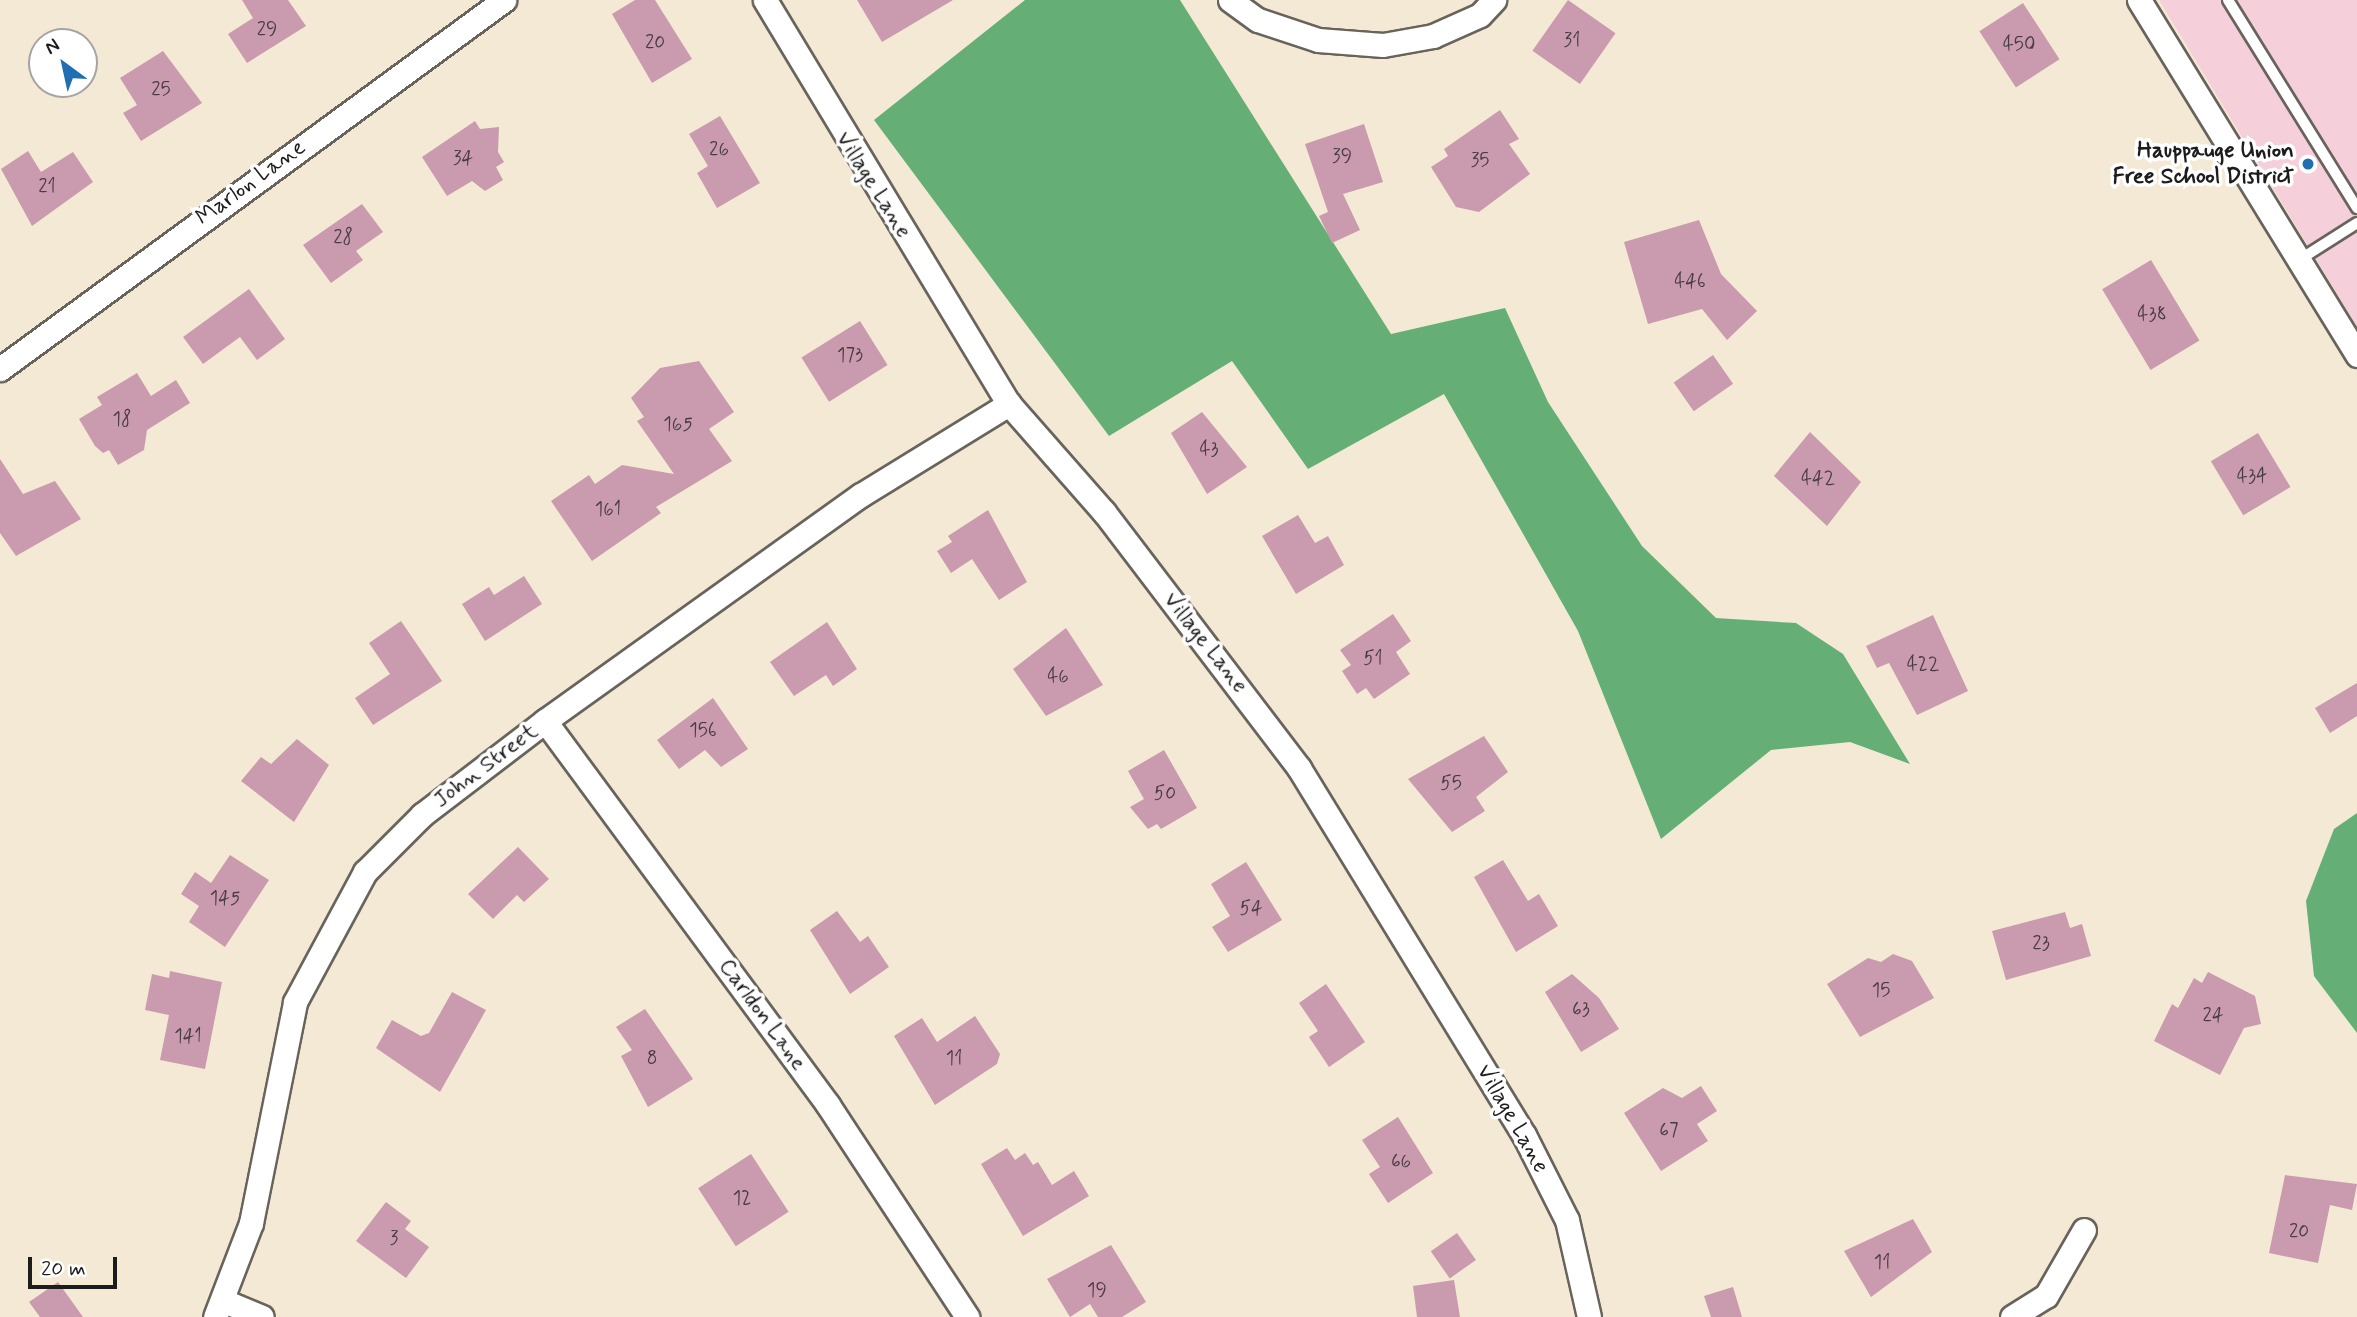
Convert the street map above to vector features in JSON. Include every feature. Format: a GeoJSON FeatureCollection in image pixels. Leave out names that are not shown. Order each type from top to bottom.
{"type":"FeatureCollection","features":[{"type":"Feature","properties":{"kind":"street","name":"Marlon Lane"},"geometry":{"type":"LineString","coordinates":[[0,369],[504,0]]}},
{"type":"Feature","properties":{"kind":"street","name":"Village Lane"},"geometry":{"type":"LineString","coordinates":[[765,0],[1009,404],[1104,512],[1299,768],[1524,1135],[1567,1220],[1589,1317]]}},
{"type":"Feature","properties":{"kind":"street"},"geometry":{"type":"LineString","coordinates":[[1230,0],[1258,20],[1318,40],[1383,45],[1433,36],[1480,15],[1494,0]]}},
{"type":"Feature","properties":{"kind":"street"},"geometry":{"type":"LineString","coordinates":[[2139,0],[2357,355]]}},
{"type":"Feature","properties":{"kind":"street","name":"John Street"},"geometry":{"type":"LineString","coordinates":[[219,1309],[251,1223],[295,1002],[327,935],[365,872],[422,815],[545,721],[862,495],[1009,404]]}},
{"type":"Feature","properties":{"kind":"street","name":"Carldon Lane"},"geometry":{"type":"LineString","coordinates":[[545,721],[828,1104],[967,1317]]}},
{"type":"Feature","properties":{"kind":"street"},"geometry":{"type":"LineString","coordinates":[[2012,1317],[2046,1296],[2084,1230]]}},
{"type":"Feature","properties":{"kind":"street"},"geometry":{"type":"LineString","coordinates":[[219,1309],[262,1317]]}},
{"type":"Feature","properties":{"kind":"lane"},"geometry":{"type":"LineString","coordinates":[[2228,0],[2357,208]]}},
{"type":"Feature","properties":{"kind":"lane"},"geometry":{"type":"LineString","coordinates":[[2299,260],[2357,223]]}},
{"type":"Feature","properties":{"kind":"shaded area","name":"Hauppauge Union Free School District"},"geometry":{"type":"Polygon","coordinates":[[[2159,0],[2357,0],[2357,327],[2159,0]]]}},
{"type":"Feature","properties":{"kind":"green space"},"geometry":{"type":"Polygon","coordinates":[[[1025,0],[1180,0],[1391,334],[1505,308],[1548,402],[1642,546],[1716,618],[1796,623],[1843,654],[1910,764],[1850,742],[1771,750],[1661,839],[1578,631],[1444,394],[1308,469],[1232,361],[1109,436],[874,120],[1025,0]]]}},
{"type":"Feature","properties":{"kind":"green space"},"geometry":{"type":"Polygon","coordinates":[[[2357,813],[2357,1033],[2314,976],[2306,901],[2334,829],[2357,813]]]}},
{"type":"Feature","properties":{"kind":"building"},"geometry":{"type":"Polygon","coordinates":[[[242,0],[288,0],[306,26],[247,63],[228,34],[253,18],[242,0]]]}},
{"type":"Feature","properties":{"kind":"building"},"geometry":{"type":"Polygon","coordinates":[[[635,0],[655,0],[692,59],[652,83],[612,14],[635,0]]]}},
{"type":"Feature","properties":{"kind":"building"},"geometry":{"type":"Polygon","coordinates":[[[857,0],[953,0],[882,42],[857,0]]]}},
{"type":"Feature","properties":{"kind":"building"},"geometry":{"type":"Polygon","coordinates":[[[1568,0],[1616,33],[1580,84],[1532,51],[1568,0]]]}},
{"type":"Feature","properties":{"kind":"building"},"geometry":{"type":"Polygon","coordinates":[[[2023,3],[2059,59],[2016,88],[1979,31],[2023,3]]]}},
{"type":"Feature","properties":{"kind":"building"},"geometry":{"type":"Polygon","coordinates":[[[163,51],[202,103],[141,141],[123,113],[137,105],[120,78],[163,51]]]}},
{"type":"Feature","properties":{"kind":"building"},"geometry":{"type":"Polygon","coordinates":[[[1500,110],[1519,139],[1509,144],[1530,174],[1479,212],[1456,207],[1431,167],[1448,156],[1444,149],[1500,110]]]}},
{"type":"Feature","properties":{"kind":"building"},"geometry":{"type":"Polygon","coordinates":[[[720,116],[760,183],[717,208],[697,173],[708,166],[689,134],[720,116]]]}},
{"type":"Feature","properties":{"kind":"building"},"geometry":{"type":"Polygon","coordinates":[[[475,121],[480,129],[499,127],[498,152],[504,162],[496,167],[503,180],[485,191],[472,181],[447,196],[422,157],[475,121]]]}},
{"type":"Feature","properties":{"kind":"building"},"geometry":{"type":"Polygon","coordinates":[[[1364,124],[1383,182],[1343,194],[1360,230],[1332,243],[1319,216],[1328,212],[1305,144],[1364,124]]]}},
{"type":"Feature","properties":{"kind":"building"},"geometry":{"type":"Polygon","coordinates":[[[28,151],[41,172],[73,152],[93,182],[32,226],[1,169],[28,151]]]}},
{"type":"Feature","properties":{"kind":"building"},"geometry":{"type":"Polygon","coordinates":[[[362,204],[383,232],[356,251],[363,260],[331,283],[303,245],[362,204]]]}},
{"type":"Feature","properties":{"kind":"building"},"geometry":{"type":"Polygon","coordinates":[[[1699,220],[1721,274],[1757,311],[1727,340],[1702,309],[1648,324],[1624,242],[1699,220]]]}},
{"type":"Feature","properties":{"kind":"building"},"geometry":{"type":"Polygon","coordinates":[[[2151,260],[2199,341],[2151,370],[2102,289],[2151,260]]]}},
{"type":"Feature","properties":{"kind":"building"},"geometry":{"type":"Polygon","coordinates":[[[249,289],[285,339],[257,360],[240,337],[203,364],[183,337],[249,289]]]}},
{"type":"Feature","properties":{"kind":"building"},"geometry":{"type":"Polygon","coordinates":[[[860,321],[888,365],[829,402],[801,358],[860,321]]]}},
{"type":"Feature","properties":{"kind":"building"},"geometry":{"type":"Polygon","coordinates":[[[1713,355],[1733,384],[1694,411],[1674,383],[1713,355]]]}},
{"type":"Feature","properties":{"kind":"building"},"geometry":{"type":"Polygon","coordinates":[[[699,361],[734,412],[709,429],[732,461],[656,507],[661,513],[592,561],[551,501],[589,475],[595,484],[622,465],[674,474],[637,421],[644,417],[631,398],[660,368],[699,361]]]}},
{"type":"Feature","properties":{"kind":"building"},"geometry":{"type":"Polygon","coordinates":[[[137,373],[151,396],[176,380],[190,403],[147,430],[144,450],[118,465],[109,450],[103,453],[95,446],[79,419],[102,405],[97,397],[137,373]]]}},
{"type":"Feature","properties":{"kind":"building"},"geometry":{"type":"Polygon","coordinates":[[[1202,412],[1247,467],[1207,494],[1171,433],[1202,412]]]}},
{"type":"Feature","properties":{"kind":"building"},"geometry":{"type":"Polygon","coordinates":[[[1810,432],[1861,482],[1827,526],[1774,476],[1810,432]]]}},
{"type":"Feature","properties":{"kind":"building"},"geometry":{"type":"Polygon","coordinates":[[[2258,433],[2290,487],[2243,515],[2211,461],[2258,433]]]}},
{"type":"Feature","properties":{"kind":"building"},"geometry":{"type":"Polygon","coordinates":[[[0,459],[23,494],[55,481],[81,519],[16,556],[0,533],[0,459]]]}},
{"type":"Feature","properties":{"kind":"building"},"geometry":{"type":"Polygon","coordinates":[[[988,510],[1027,582],[999,600],[972,559],[951,573],[937,551],[952,542],[948,536],[988,510]]]}},
{"type":"Feature","properties":{"kind":"building"},"geometry":{"type":"Polygon","coordinates":[[[1298,515],[1315,543],[1328,536],[1344,565],[1296,594],[1262,536],[1298,515]]]}},
{"type":"Feature","properties":{"kind":"building"},"geometry":{"type":"Polygon","coordinates":[[[524,576],[542,604],[485,641],[462,604],[489,587],[494,595],[524,576]]]}},
{"type":"Feature","properties":{"kind":"building"},"geometry":{"type":"Polygon","coordinates":[[[1393,614],[1411,641],[1396,652],[1410,674],[1374,699],[1366,688],[1357,694],[1342,671],[1351,665],[1340,650],[1393,614]]]}},
{"type":"Feature","properties":{"kind":"building"},"geometry":{"type":"Polygon","coordinates":[[[1933,615],[1968,691],[1917,715],[1889,663],[1877,668],[1866,646],[1933,615]]]}},
{"type":"Feature","properties":{"kind":"building"},"geometry":{"type":"Polygon","coordinates":[[[401,621],[442,681],[373,725],[355,698],[390,674],[369,643],[401,621]]]}},
{"type":"Feature","properties":{"kind":"building"},"geometry":{"type":"Polygon","coordinates":[[[827,622],[857,669],[833,686],[826,675],[794,696],[770,662],[827,622]]]}},
{"type":"Feature","properties":{"kind":"building"},"geometry":{"type":"Polygon","coordinates":[[[1066,628],[1103,685],[1046,716],[1013,669],[1066,628]]]}},
{"type":"Feature","properties":{"kind":"building"},"geometry":{"type":"Polygon","coordinates":[[[2357,683],[2357,716],[2330,733],[2315,708],[2357,683]]]}},
{"type":"Feature","properties":{"kind":"building"},"geometry":{"type":"Polygon","coordinates":[[[713,698],[748,749],[721,767],[705,750],[679,769],[657,740],[713,698]]]}},
{"type":"Feature","properties":{"kind":"building"},"geometry":{"type":"Polygon","coordinates":[[[1484,736],[1508,772],[1476,797],[1485,811],[1452,832],[1408,779],[1484,736]]]}},
{"type":"Feature","properties":{"kind":"building"},"geometry":{"type":"Polygon","coordinates":[[[297,739],[329,765],[294,822],[241,781],[261,757],[271,764],[297,739]]]}},
{"type":"Feature","properties":{"kind":"building"},"geometry":{"type":"Polygon","coordinates":[[[1164,750],[1197,808],[1161,829],[1157,824],[1148,829],[1130,807],[1144,799],[1128,771],[1164,750]]]}},
{"type":"Feature","properties":{"kind":"building"},"geometry":{"type":"Polygon","coordinates":[[[518,847],[549,879],[524,902],[517,895],[493,919],[468,894],[518,847]]]}},
{"type":"Feature","properties":{"kind":"building"},"geometry":{"type":"Polygon","coordinates":[[[230,855],[269,880],[225,947],[189,922],[199,906],[181,894],[195,872],[211,883],[230,855]]]}},
{"type":"Feature","properties":{"kind":"building"},"geometry":{"type":"Polygon","coordinates":[[[1503,860],[1528,901],[1539,894],[1558,926],[1516,952],[1474,877],[1503,860]]]}},
{"type":"Feature","properties":{"kind":"building"},"geometry":{"type":"Polygon","coordinates":[[[1246,862],[1282,920],[1228,952],[1212,927],[1230,916],[1211,884],[1246,862]]]}},
{"type":"Feature","properties":{"kind":"building"},"geometry":{"type":"Polygon","coordinates":[[[837,911],[860,942],[868,936],[889,967],[850,994],[810,930],[837,911]]]}},
{"type":"Feature","properties":{"kind":"building"},"geometry":{"type":"Polygon","coordinates":[[[2065,912],[2070,928],[2082,924],[2091,956],[2006,980],[1992,931],[2065,912]]]}},
{"type":"Feature","properties":{"kind":"building"},"geometry":{"type":"Polygon","coordinates":[[[1893,954],[1912,961],[1934,998],[1860,1037],[1827,984],[1868,958],[1881,962],[1893,954]]]}},
{"type":"Feature","properties":{"kind":"building"},"geometry":{"type":"Polygon","coordinates":[[[170,971],[222,982],[205,1069],[160,1060],[169,1015],[145,1010],[152,974],[169,978],[170,971]]]}},
{"type":"Feature","properties":{"kind":"building"},"geometry":{"type":"Polygon","coordinates":[[[2208,972],[2255,996],[2261,1024],[2244,1028],[2220,1075],[2154,1041],[2172,1004],[2178,1008],[2194,978],[2202,983],[2208,972]]]}},
{"type":"Feature","properties":{"kind":"building"},"geometry":{"type":"Polygon","coordinates":[[[1572,974],[1599,998],[1619,1029],[1581,1052],[1545,992],[1572,974]]]}},
{"type":"Feature","properties":{"kind":"building"},"geometry":{"type":"Polygon","coordinates":[[[1326,984],[1365,1042],[1329,1067],[1309,1037],[1318,1031],[1299,1003],[1326,984]]]}},
{"type":"Feature","properties":{"kind":"building"},"geometry":{"type":"Polygon","coordinates":[[[452,992],[486,1010],[440,1092],[376,1048],[392,1020],[421,1036],[429,1033],[452,992]]]}},
{"type":"Feature","properties":{"kind":"building"},"geometry":{"type":"Polygon","coordinates":[[[645,1009],[693,1079],[648,1107],[621,1056],[632,1050],[616,1027],[645,1009]]]}},
{"type":"Feature","properties":{"kind":"building"},"geometry":{"type":"Polygon","coordinates":[[[975,1016],[1000,1054],[997,1064],[935,1105],[894,1036],[922,1018],[937,1042],[975,1016]]]}},
{"type":"Feature","properties":{"kind":"building"},"geometry":{"type":"Polygon","coordinates":[[[1701,1086],[1717,1111],[1697,1124],[1708,1141],[1661,1171],[1624,1113],[1663,1088],[1682,1098],[1701,1086]]]}},
{"type":"Feature","properties":{"kind":"building"},"geometry":{"type":"Polygon","coordinates":[[[1398,1117],[1433,1173],[1388,1203],[1369,1174],[1380,1167],[1362,1140],[1398,1117]]]}},
{"type":"Feature","properties":{"kind":"building"},"geometry":{"type":"Polygon","coordinates":[[[1007,1148],[1015,1160],[1025,1153],[1033,1165],[1038,1162],[1052,1185],[1074,1171],[1089,1196],[1023,1236],[981,1164],[1007,1148]]]}},
{"type":"Feature","properties":{"kind":"building"},"geometry":{"type":"Polygon","coordinates":[[[751,1154],[789,1212],[736,1246],[698,1188],[751,1154]]]}},
{"type":"Feature","properties":{"kind":"building"},"geometry":{"type":"Polygon","coordinates":[[[2285,1175],[2357,1184],[2352,1210],[2330,1205],[2318,1263],[2269,1253],[2285,1175]]]}},
{"type":"Feature","properties":{"kind":"building"},"geometry":{"type":"Polygon","coordinates":[[[386,1202],[411,1221],[405,1229],[429,1247],[406,1278],[356,1241],[386,1202]]]}},
{"type":"Feature","properties":{"kind":"building"},"geometry":{"type":"Polygon","coordinates":[[[1913,1219],[1932,1252],[1871,1297],[1844,1251],[1913,1219]]]}},
{"type":"Feature","properties":{"kind":"building"},"geometry":{"type":"Polygon","coordinates":[[[1457,1233],[1476,1260],[1450,1278],[1431,1251],[1457,1233]]]}},
{"type":"Feature","properties":{"kind":"building"},"geometry":{"type":"Polygon","coordinates":[[[1111,1245],[1146,1302],[1122,1317],[1098,1317],[1090,1304],[1070,1317],[1047,1279],[1111,1245]]]}},
{"type":"Feature","properties":{"kind":"building"},"geometry":{"type":"Polygon","coordinates":[[[1454,1280],[1460,1317],[1417,1317],[1413,1286],[1454,1280]]]}},
{"type":"Feature","properties":{"kind":"building"},"geometry":{"type":"Polygon","coordinates":[[[58,1282],[83,1317],[40,1317],[29,1302],[58,1282]]]}},
{"type":"Feature","properties":{"kind":"building"},"geometry":{"type":"Polygon","coordinates":[[[1733,1287],[1742,1317],[1711,1317],[1704,1296],[1733,1287]]]}},
{"type":"Feature","properties":{"kind":"place","name":"Hauppauge Union Free School District"},"geometry":{"type":"Point","coordinates":[2308,164]}}]}
